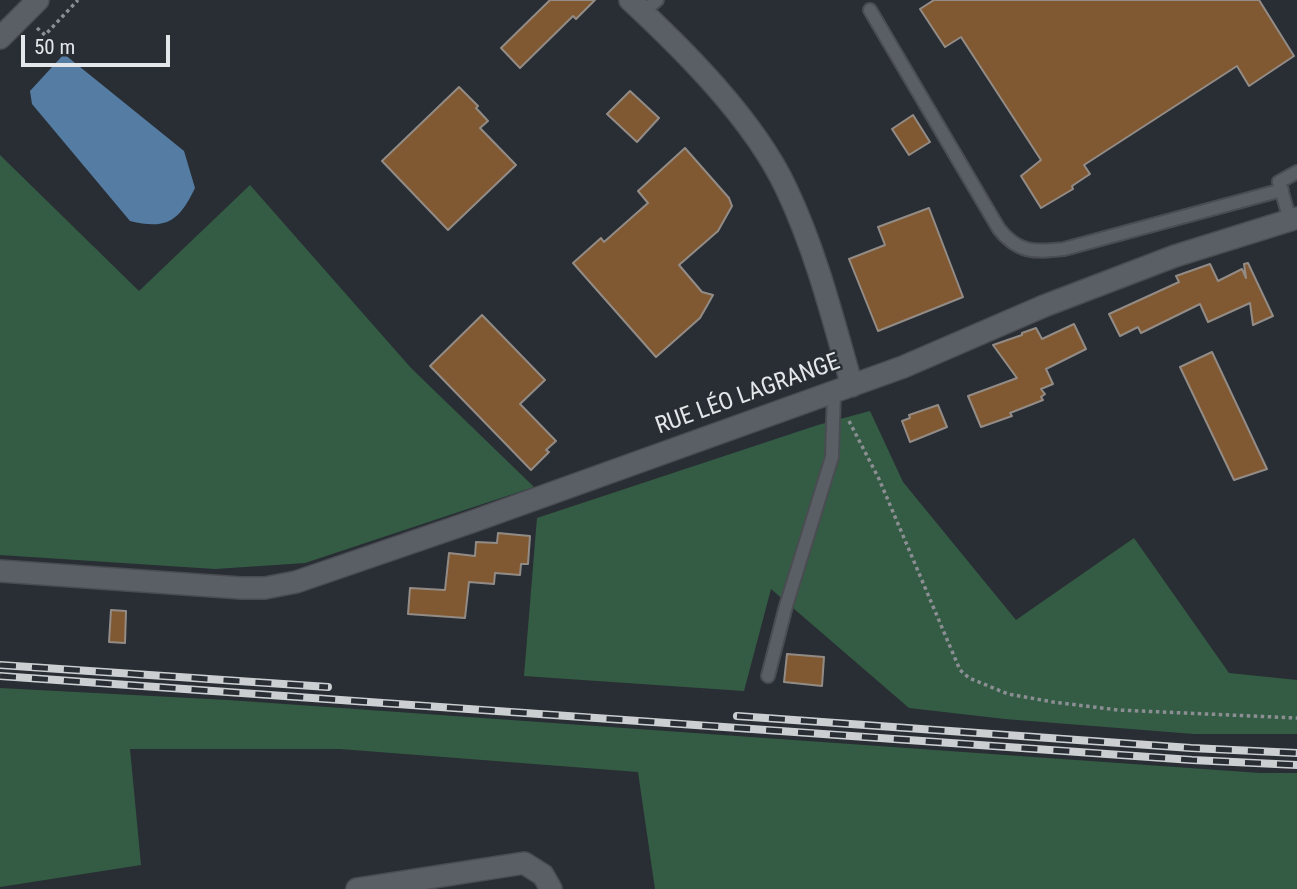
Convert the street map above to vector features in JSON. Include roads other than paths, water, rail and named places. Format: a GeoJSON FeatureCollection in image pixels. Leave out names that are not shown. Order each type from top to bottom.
{"type":"FeatureCollection","features":[{"type":"Feature","properties":{"kind":"street"},"geometry":{"type":"LineString","coordinates":[[0,38],[38,0]]}},
{"type":"Feature","properties":{"kind":"street"},"geometry":{"type":"LineString","coordinates":[[643,4],[735,111],[786,187],[821,277],[843,389]]}},
{"type":"Feature","properties":{"kind":"street","name":"RUE LÉO LAGRANGE"},"geometry":{"type":"LineString","coordinates":[[0,570],[207,587],[258,588],[303,580],[843,389],[933,355],[996,326],[1153,264],[1293,219]]}},
{"type":"Feature","properties":{"kind":"street"},"geometry":{"type":"LineString","coordinates":[[357,889],[524,863],[543,875],[551,889]]}},
{"type":"Feature","properties":{"kind":"lane"},"geometry":{"type":"LineString","coordinates":[[870,9],[999,229],[1009,241],[1032,252],[1064,249],[1283,190]]}},
{"type":"Feature","properties":{"kind":"lane"},"geometry":{"type":"LineString","coordinates":[[1293,219],[1279,182],[1297,172]]}},
{"type":"Feature","properties":{"kind":"lane"},"geometry":{"type":"LineString","coordinates":[[768,676],[786,606],[832,457],[835,422],[843,389]]}},
{"type":"Feature","properties":{"kind":"water"},"geometry":{"type":"Polygon","coordinates":[[[64,54],[184,151],[195,188],[183,208],[170,220],[154,224],[130,221],[32,104],[30,91],[64,54]]]}},
{"type":"Feature","properties":{"kind":"railway"},"geometry":{"type":"LineString","coordinates":[[0,665],[328,687]]}},
{"type":"Feature","properties":{"kind":"railway"},"geometry":{"type":"LineString","coordinates":[[0,676],[1192,760],[1297,765]]}},
{"type":"Feature","properties":{"kind":"railway"},"geometry":{"type":"LineString","coordinates":[[737,716],[1297,753]]}}]}
